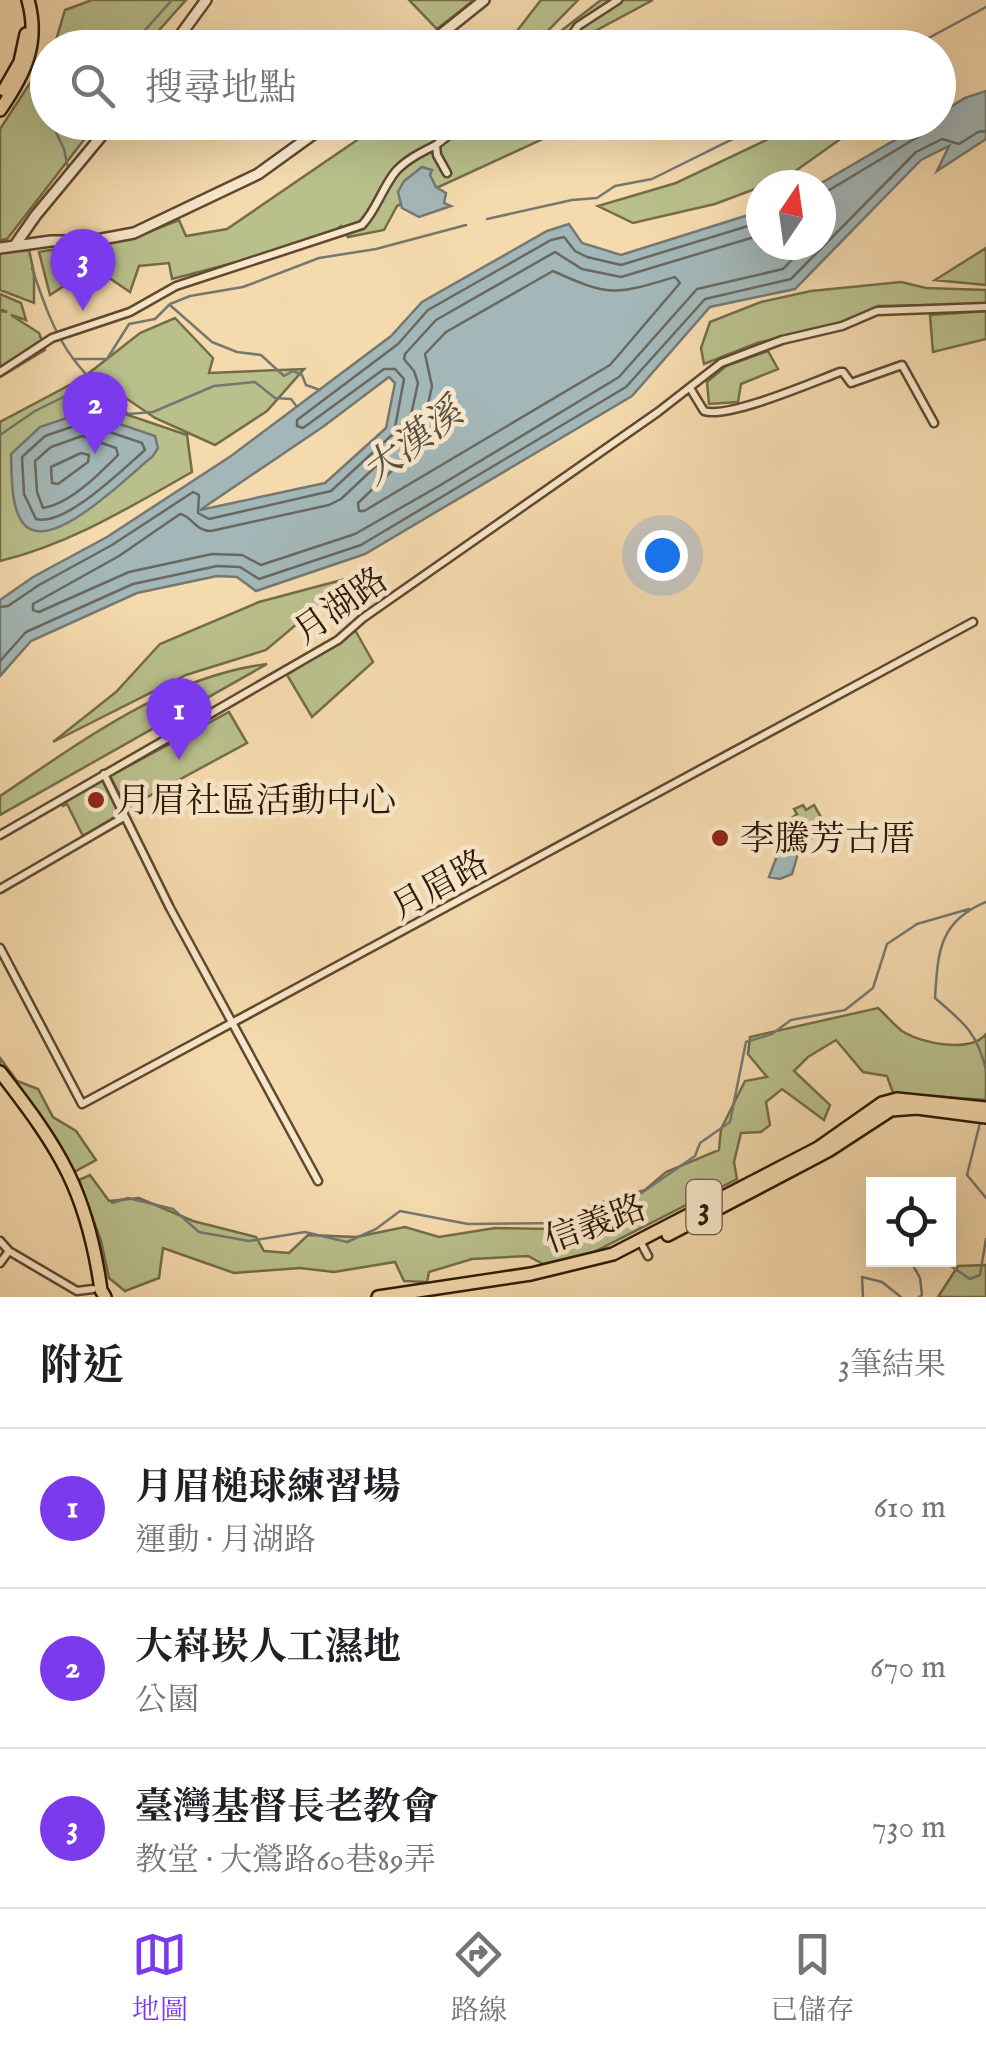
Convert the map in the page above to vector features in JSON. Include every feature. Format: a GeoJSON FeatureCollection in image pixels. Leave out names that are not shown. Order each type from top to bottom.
{"type":"FeatureCollection","features":[{"type":"Feature","properties":{"kind":"main road"},"geometry":{"type":"LineString","coordinates":[[0,96],[26,43],[25,0]]}},
{"type":"Feature","properties":{"kind":"main road"},"geometry":{"type":"LineString","coordinates":[[25,0],[33,30]]}},
{"type":"Feature","properties":{"kind":"main road"},"geometry":{"type":"LineString","coordinates":[[0,110],[30,57]]}},
{"type":"Feature","properties":{"kind":"main road"},"geometry":{"type":"LineString","coordinates":[[0,1072],[54,1144],[76,1187],[94,1238],[97,1293]]}},
{"type":"Feature","properties":{"kind":"main road"},"geometry":{"type":"LineString","coordinates":[[0,1083],[49,1143],[68,1181],[84,1221],[97,1293]]}},
{"type":"Feature","properties":{"kind":"main road","name":"信義路"},"geometry":{"type":"LineString","coordinates":[[378,1297],[418,1295],[566,1268],[644,1248],[876,1117],[899,1108],[981,1112]]}},
{"type":"Feature","properties":{"kind":"street"},"geometry":{"type":"LineString","coordinates":[[184,30],[206,0]]}},
{"type":"Feature","properties":{"kind":"street"},"geometry":{"type":"LineString","coordinates":[[446,30],[484,0]]}},
{"type":"Feature","properties":{"kind":"street"},"geometry":{"type":"LineString","coordinates":[[575,30],[618,0]]}},
{"type":"Feature","properties":{"kind":"street"},"geometry":{"type":"LineString","coordinates":[[15,246],[98,140]]}},
{"type":"Feature","properties":{"kind":"street"},"geometry":{"type":"LineString","coordinates":[[0,248],[91,241],[134,233],[258,174],[305,140]]}},
{"type":"Feature","properties":{"kind":"street"},"geometry":{"type":"LineString","coordinates":[[0,372],[56,336],[130,312],[176,286],[362,225],[375,212],[394,174],[410,158],[443,140]]}},
{"type":"Feature","properties":{"kind":"street"},"geometry":{"type":"LineString","coordinates":[[436,145],[437,155],[448,173]]}},
{"type":"Feature","properties":{"kind":"street","name":"月湖路"},"geometry":{"type":"LineString","coordinates":[[0,835],[338,640],[363,618],[722,363],[744,352],[842,326],[876,311],[986,307]]}},
{"type":"Feature","properties":{"kind":"street"},"geometry":{"type":"LineString","coordinates":[[690,388],[704,411],[714,413],[840,372],[851,382],[902,366],[934,423]]}},
{"type":"Feature","properties":{"kind":"street","name":"月眉路"},"geometry":{"type":"LineString","coordinates":[[0,948],[82,1104],[973,622]]}},
{"type":"Feature","properties":{"kind":"street"},"geometry":{"type":"LineString","coordinates":[[104,774],[232,1025],[318,1181]]}},
{"type":"Feature","properties":{"kind":"street"},"geometry":{"type":"LineString","coordinates":[[0,890],[124,817]]}},
{"type":"Feature","properties":{"kind":"street"},"geometry":{"type":"LineString","coordinates":[[0,1241],[9,1251],[77,1291],[97,1293]]}},
{"type":"Feature","properties":{"kind":"street"},"geometry":{"type":"LineString","coordinates":[[0,1264],[9,1251]]}},
{"type":"Feature","properties":{"kind":"green space"},"geometry":{"type":"Polygon","coordinates":[[[92,0],[186,0],[159,30],[59,30],[65,10],[92,0]]]}},
{"type":"Feature","properties":{"kind":"green space"},"geometry":{"type":"Polygon","coordinates":[[[409,0],[474,0],[437,29],[409,0]]]}},
{"type":"Feature","properties":{"kind":"green space"},"geometry":{"type":"Polygon","coordinates":[[[541,0],[578,0],[549,30],[518,30],[541,0]]]}},
{"type":"Feature","properties":{"kind":"green space"},"geometry":{"type":"Polygon","coordinates":[[[601,0],[653,0],[597,30],[562,30],[601,0]]]}},
{"type":"Feature","properties":{"kind":"green space"},"geometry":{"type":"Polygon","coordinates":[[[30,83],[30,140],[84,140],[7,239],[0,240],[0,129],[30,83]]]}},
{"type":"Feature","properties":{"kind":"green space"},"geometry":{"type":"Polygon","coordinates":[[[357,140],[541,140],[397,206],[384,230],[348,237],[341,226],[256,257],[172,279],[169,263],[139,266],[130,292],[93,267],[50,295],[39,252],[141,235],[179,220],[186,236],[227,229],[357,140]]]}},
{"type":"Feature","properties":{"kind":"green space"},"geometry":{"type":"Polygon","coordinates":[[[766,140],[839,140],[797,170],[746,170],[746,192],[715,204],[633,223],[598,206],[676,183],[766,140]]]}},
{"type":"Feature","properties":{"kind":"green space"},"geometry":{"type":"Polygon","coordinates":[[[986,248],[986,285],[935,280],[986,248]]]}},
{"type":"Feature","properties":{"kind":"green space"},"geometry":{"type":"Polygon","coordinates":[[[29,250],[34,303],[0,290],[0,252],[29,250]]]}},
{"type":"Feature","properties":{"kind":"green space"},"geometry":{"type":"Polygon","coordinates":[[[901,282],[926,288],[986,290],[986,304],[878,306],[847,321],[757,343],[704,364],[701,348],[710,322],[761,302],[811,291],[901,282]]]}},
{"type":"Feature","properties":{"kind":"green space"},"geometry":{"type":"Polygon","coordinates":[[[0,294],[21,303],[26,320],[11,315],[39,333],[45,350],[0,377],[0,311],[7,312],[0,309],[0,294]]]}},
{"type":"Feature","properties":{"kind":"green space"},"geometry":{"type":"Polygon","coordinates":[[[986,311],[986,339],[933,352],[930,315],[986,311]]]}},
{"type":"Feature","properties":{"kind":"green space"},"geometry":{"type":"Polygon","coordinates":[[[175,318],[213,358],[209,373],[304,369],[267,411],[215,445],[155,418],[89,373],[140,333],[175,318]]]}},
{"type":"Feature","properties":{"kind":"green space"},"geometry":{"type":"Polygon","coordinates":[[[768,351],[778,369],[741,384],[738,402],[709,404],[707,382],[726,366],[768,351]]]}},
{"type":"Feature","properties":{"kind":"green space"},"geometry":{"type":"Polygon","coordinates":[[[81,379],[113,410],[187,435],[192,472],[75,535],[0,561],[0,422],[81,379]]]}},
{"type":"Feature","properties":{"kind":"green space"},"geometry":{"type":"Polygon","coordinates":[[[353,577],[266,650],[186,675],[53,742],[116,692],[160,644],[259,602],[353,577]]]}},
{"type":"Feature","properties":{"kind":"green space"},"geometry":{"type":"Polygon","coordinates":[[[355,630],[373,662],[312,717],[287,675],[355,630]]]}},
{"type":"Feature","properties":{"kind":"green space"},"geometry":{"type":"Polygon","coordinates":[[[267,664],[0,815],[0,796],[127,714],[194,682],[267,664]]]}},
{"type":"Feature","properties":{"kind":"green space"},"geometry":{"type":"Polygon","coordinates":[[[229,712],[247,743],[127,808],[110,776],[229,712]]]}},
{"type":"Feature","properties":{"kind":"green space"},"geometry":{"type":"Polygon","coordinates":[[[104,775],[123,812],[83,836],[67,804],[63,806],[60,801],[104,775]]]}},
{"type":"Feature","properties":{"kind":"green space"},"geometry":{"type":"Polygon","coordinates":[[[803,805],[806,810],[814,805],[828,829],[803,843],[789,820],[797,814],[794,809],[803,805]]]}},
{"type":"Feature","properties":{"kind":"green space"},"geometry":{"type":"Polygon","coordinates":[[[878,1008],[902,1031],[933,1043],[958,1045],[979,1040],[986,1034],[986,1100],[893,1093],[887,1076],[863,1072],[836,1040],[794,1071],[830,1105],[824,1120],[782,1089],[766,1102],[770,1125],[761,1132],[741,1133],[734,1162],[737,1179],[592,1253],[543,1264],[528,1256],[472,1259],[429,1272],[427,1282],[404,1281],[395,1262],[334,1272],[300,1268],[234,1273],[163,1248],[159,1278],[125,1291],[109,1278],[101,1241],[79,1180],[90,1175],[109,1201],[139,1198],[193,1221],[256,1237],[264,1251],[289,1253],[308,1235],[356,1237],[405,1227],[439,1237],[495,1228],[551,1229],[592,1205],[645,1190],[666,1172],[719,1150],[721,1129],[745,1081],[767,1077],[748,1054],[750,1037],[878,1008]]]}},
{"type":"Feature","properties":{"kind":"green space"},"geometry":{"type":"Polygon","coordinates":[[[0,1058],[17,1081],[38,1089],[53,1117],[76,1131],[96,1160],[72,1173],[0,1068],[0,1058]]]}},
{"type":"Feature","properties":{"kind":"green space"},"geometry":{"type":"Polygon","coordinates":[[[986,1265],[986,1297],[938,1297],[958,1266],[986,1265]]]}},
{"type":"Feature","properties":{"kind":"water"},"geometry":{"type":"Polygon","coordinates":[[[986,91],[986,139],[937,171],[949,146],[921,160],[836,247],[836,174],[895,140],[956,140],[956,104],[986,91]]]}},
{"type":"Feature","properties":{"kind":"water"},"geometry":{"type":"Polygon","coordinates":[[[422,167],[432,170],[430,175],[436,187],[446,193],[444,203],[451,206],[419,217],[402,208],[398,192],[404,181],[422,167]]]}},
{"type":"Feature","properties":{"kind":"water","name":"大漢溪"},"geometry":{"type":"Polygon","coordinates":[[[746,216],[746,260],[823,260],[795,289],[710,307],[632,396],[365,554],[256,591],[237,577],[217,576],[137,593],[31,641],[0,676],[0,600],[33,577],[107,537],[231,456],[391,336],[422,302],[547,231],[569,224],[582,243],[621,255],[746,216]],[[389,377],[200,510],[325,483],[386,428],[395,383],[389,377]]]}},
{"type":"Feature","properties":{"kind":"water"},"geometry":{"type":"Polygon","coordinates":[[[84,412],[155,436],[158,448],[90,509],[51,530],[35,531],[23,523],[16,508],[11,454],[40,427],[84,412]]]}},
{"type":"Feature","properties":{"kind":"water"},"geometry":{"type":"Polygon","coordinates":[[[791,842],[799,850],[792,874],[780,879],[769,877],[781,845],[791,842]]]}},
{"type":"Feature","properties":{"kind":"waterway"},"geometry":{"type":"LineString","coordinates":[[145,30],[172,0]]}},
{"type":"Feature","properties":{"kind":"waterway"},"geometry":{"type":"LineString","coordinates":[[943,30],[986,7]]}},
{"type":"Feature","properties":{"kind":"waterway"},"geometry":{"type":"LineString","coordinates":[[60,140],[68,168]]}},
{"type":"Feature","properties":{"kind":"waterway"},"geometry":{"type":"LineString","coordinates":[[487,219],[597,198],[615,186],[652,179],[731,140]]}},
{"type":"Feature","properties":{"kind":"waterway"},"geometry":{"type":"LineString","coordinates":[[73,359],[107,359],[129,324],[155,319],[170,304],[190,296],[243,287],[319,258],[376,249],[466,225]]}},
{"type":"Feature","properties":{"kind":"waterway"},"geometry":{"type":"LineString","coordinates":[[32,268],[67,350],[91,380],[128,414],[153,412],[214,386],[255,382],[275,398],[291,399],[297,407]]}},
{"type":"Feature","properties":{"kind":"waterway"},"geometry":{"type":"LineString","coordinates":[[171,306],[212,342],[237,352],[261,355],[284,376],[293,371],[302,375],[306,385],[320,390]]}},
{"type":"Feature","properties":{"kind":"waterway"},"geometry":{"type":"LineString","coordinates":[[0,435],[35,411],[90,384]]}},
{"type":"Feature","properties":{"kind":"waterway"},"geometry":{"type":"LineString","coordinates":[[986,902],[970,910],[950,929],[940,953],[935,998],[968,1029],[986,1070]]}},
{"type":"Feature","properties":{"kind":"waterway"},"geometry":{"type":"LineString","coordinates":[[112,1203],[128,1198],[173,1209],[199,1232],[249,1241],[305,1232],[347,1242],[376,1229],[400,1211],[468,1224],[570,1223],[607,1202],[630,1201],[695,1156],[700,1143],[730,1122],[746,1042],[772,1034],[791,1020],[845,1010],[873,988],[887,944],[917,924],[969,909]]}},
{"type":"Feature","properties":{"kind":"waterway"},"geometry":{"type":"LineString","coordinates":[[980,1123],[967,1175],[986,1198]]}},
{"type":"Feature","properties":{"kind":"waterway"},"geometry":{"type":"LineString","coordinates":[[952,1267],[970,1279],[980,1275],[986,1239]]}},
{"type":"Feature","properties":{"kind":"waterway"},"geometry":{"type":"LineString","coordinates":[[914,1267],[920,1278],[919,1297]]}},
{"type":"Feature","properties":{"kind":"waterway"},"geometry":{"type":"LineString","coordinates":[[863,1297],[862,1277],[882,1282],[901,1297]]}},
{"type":"Feature","properties":{"kind":"place","name":"臺灣基督長老教會"},"geometry":{"type":"Point","coordinates":[83,311]}},
{"type":"Feature","properties":{"kind":"place","name":"大嵙崁人工濕地"},"geometry":{"type":"Point","coordinates":[95,454]}},
{"type":"Feature","properties":{"kind":"place","name":"月眉槌球練習場"},"geometry":{"type":"Point","coordinates":[179,760]}},
{"type":"Feature","properties":{"kind":"place","name":"月眉社區活動中心"},"geometry":{"type":"Point","coordinates":[96,800]}},
{"type":"Feature","properties":{"kind":"place","name":"李騰芳古厝"},"geometry":{"type":"Point","coordinates":[720,838]}}]}
